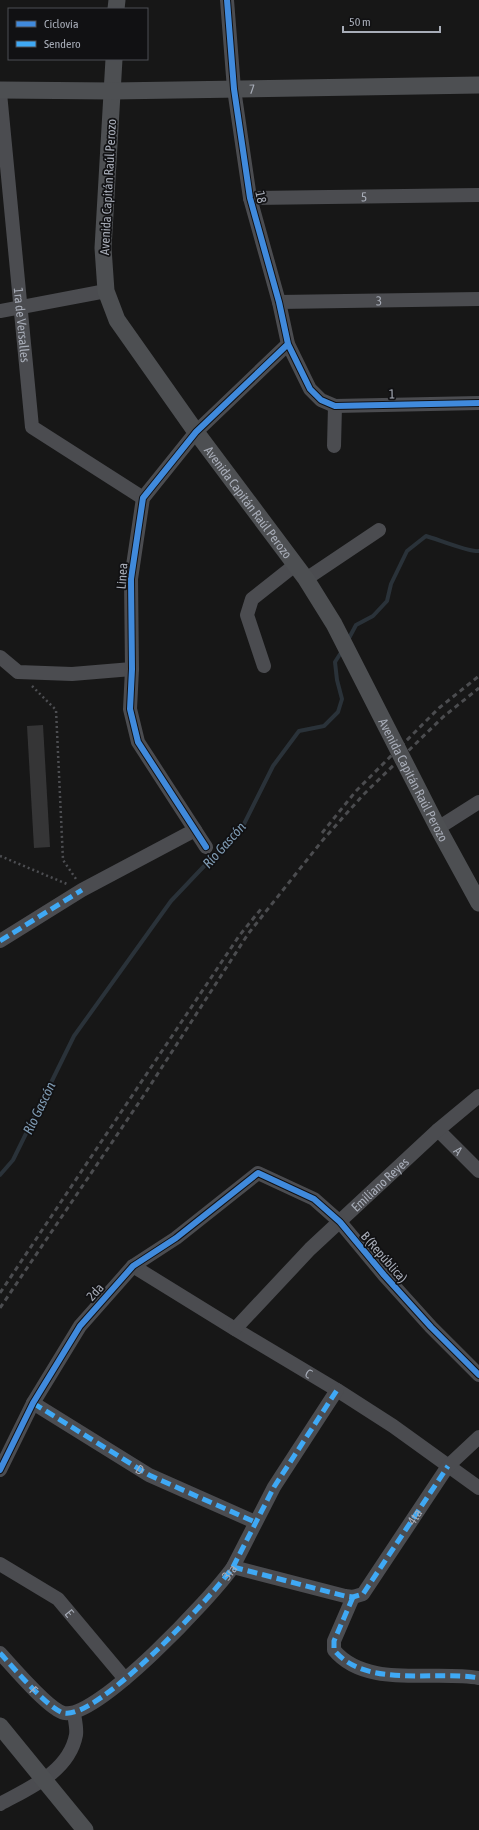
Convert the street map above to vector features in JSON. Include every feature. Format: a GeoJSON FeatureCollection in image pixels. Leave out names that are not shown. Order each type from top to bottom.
{"type":"FeatureCollection","features":[{"type":"Feature","properties":{"kind":"main road","name":"Avenida Capitán Raúl Perozo"},"geometry":{"type":"LineString","coordinates":[[114,60],[102,248],[106,291],[116,320],[196,432],[306,579],[334,624],[438,828],[479,903]]}},
{"type":"Feature","properties":{"kind":"main road","name":"7"},"geometry":{"type":"LineString","coordinates":[[0,92],[479,85]]}},
{"type":"Feature","properties":{"kind":"main road"},"geometry":{"type":"LineString","coordinates":[[0,1726],[85,1830]]}},
{"type":"Feature","properties":{"kind":"street","name":"18"},"geometry":{"type":"LineString","coordinates":[[227,0],[234,89],[250,198],[279,302],[288,344],[310,390]]}},
{"type":"Feature","properties":{"kind":"street","name":"1ra de Versalles"},"geometry":{"type":"LineString","coordinates":[[0,92],[32,427],[143,498]]}},
{"type":"Feature","properties":{"kind":"street","name":"5"},"geometry":{"type":"LineString","coordinates":[[250,198],[479,195]]}},
{"type":"Feature","properties":{"kind":"street"},"geometry":{"type":"LineString","coordinates":[[0,311],[20,306],[106,291]]}},
{"type":"Feature","properties":{"kind":"street","name":"3"},"geometry":{"type":"LineString","coordinates":[[279,302],[479,299]]}},
{"type":"Feature","properties":{"kind":"street"},"geometry":{"type":"LineString","coordinates":[[143,498],[196,432],[288,344]]}},
{"type":"Feature","properties":{"kind":"street","name":"1"},"geometry":{"type":"LineString","coordinates":[[310,390],[321,400],[335,406],[479,403]]}},
{"type":"Feature","properties":{"kind":"street"},"geometry":{"type":"LineString","coordinates":[[334,446],[335,406]]}},
{"type":"Feature","properties":{"kind":"street","name":"Linea"},"geometry":{"type":"LineString","coordinates":[[143,498],[131,579],[132,669],[130,709],[138,742],[206,847]]}},
{"type":"Feature","properties":{"kind":"street"},"geometry":{"type":"LineString","coordinates":[[306,579],[379,530]]}},
{"type":"Feature","properties":{"kind":"street"},"geometry":{"type":"LineString","coordinates":[[264,666],[247,615],[252,599],[295,565]]}},
{"type":"Feature","properties":{"kind":"street"},"geometry":{"type":"LineString","coordinates":[[0,657],[18,672],[72,674],[132,669]]}},
{"type":"Feature","properties":{"kind":"street"},"geometry":{"type":"LineString","coordinates":[[438,828],[479,802]]}},
{"type":"Feature","properties":{"kind":"street"},"geometry":{"type":"LineString","coordinates":[[0,941],[82,890],[195,830]]}},
{"type":"Feature","properties":{"kind":"street","name":"Emiliano Reyes"},"geometry":{"type":"LineString","coordinates":[[235,1329],[310,1249],[438,1130],[479,1096]]}},
{"type":"Feature","properties":{"kind":"street","name":"A"},"geometry":{"type":"LineString","coordinates":[[438,1130],[479,1172]]}},
{"type":"Feature","properties":{"kind":"street","name":"B (República)"},"geometry":{"type":"LineString","coordinates":[[258,1173],[314,1199],[340,1222],[395,1287],[479,1376]]}},
{"type":"Feature","properties":{"kind":"street","name":"2da"},"geometry":{"type":"LineString","coordinates":[[0,1470],[33,1403],[80,1326],[133,1266],[176,1238],[258,1173]]}},
{"type":"Feature","properties":{"kind":"street","name":"C"},"geometry":{"type":"LineString","coordinates":[[133,1266],[338,1390],[393,1426],[479,1488]]}},
{"type":"Feature","properties":{"kind":"street","name":"3ra"},"geometry":{"type":"LineString","coordinates":[[74,1714],[85,1709],[125,1679],[182,1626],[233,1567],[274,1487],[338,1390]]}},
{"type":"Feature","properties":{"kind":"street","name":"D"},"geometry":{"type":"LineString","coordinates":[[33,1403],[149,1475],[255,1522]]}},
{"type":"Feature","properties":{"kind":"street","name":"4ta"},"geometry":{"type":"LineString","coordinates":[[353,1597],[363,1594],[369,1587],[448,1466],[479,1437]]}},
{"type":"Feature","properties":{"kind":"street","name":"E"},"geometry":{"type":"LineString","coordinates":[[0,1564],[58,1599],[125,1679]]}},
{"type":"Feature","properties":{"kind":"street"},"geometry":{"type":"LineString","coordinates":[[233,1567],[353,1597],[334,1641],[334,1650],[340,1657],[358,1667],[377,1673],[401,1676],[461,1675],[479,1678]]}},
{"type":"Feature","properties":{"kind":"street","name":"F"},"geometry":{"type":"LineString","coordinates":[[0,1653],[51,1706],[63,1713],[74,1714]]}},
{"type":"Feature","properties":{"kind":"street"},"geometry":{"type":"LineString","coordinates":[[0,1804],[44,1780],[62,1763],[70,1750],[76,1735],[74,1714]]}},
{"type":"Feature","properties":{"kind":"path"},"geometry":{"type":"LineString","coordinates":[[18,672],[56,710],[63,860],[82,890]]}},
{"type":"Feature","properties":{"kind":"path"},"geometry":{"type":"LineString","coordinates":[[0,856],[82,890]]}},
{"type":"Feature","properties":{"kind":"building"},"geometry":{"type":"Polygon","coordinates":[[[43,725],[50,847],[34,848],[27,726],[43,725]]]}},
{"type":"Feature","properties":{"kind":"waterway","name":"Río Gascón"},"geometry":{"type":"LineString","coordinates":[[348,640],[356,625],[373,616],[387,601],[391,584],[407,551],[426,536],[462,548],[479,551]]}},
{"type":"Feature","properties":{"kind":"waterway","name":"Río Gascón"},"geometry":{"type":"LineString","coordinates":[[0,1175],[13,1160],[74,1036],[171,901],[244,824],[273,766],[299,731],[324,726],[338,712],[342,699],[337,680],[335,662],[342,651]]}},
{"type":"Feature","properties":{"kind":"railway"},"geometry":{"type":"LineString","coordinates":[[322,833],[356,791],[439,708],[479,676]]}},
{"type":"Feature","properties":{"kind":"railway"},"geometry":{"type":"LineString","coordinates":[[0,1308],[144,1095],[248,934],[322,841],[363,795],[443,717],[479,688]]}},
{"type":"Feature","properties":{"kind":"railway"},"geometry":{"type":"LineString","coordinates":[[0,1293],[239,936],[261,909]]}},
{"type":"Feature","properties":{"kind":"marked path"},"geometry":{"type":"LineString","coordinates":[[0,941],[82,890]]}},
{"type":"Feature","properties":{"kind":"marked path"},"geometry":{"type":"LineString","coordinates":[[0,1653],[40,1696],[57,1710],[64,1713],[80,1710],[102,1697],[127,1678],[203,1603],[233,1567],[274,1487],[337,1390]]}},
{"type":"Feature","properties":{"kind":"marked path"},"geometry":{"type":"LineString","coordinates":[[33,1403],[149,1475],[255,1522]]}},
{"type":"Feature","properties":{"kind":"marked path"},"geometry":{"type":"LineString","coordinates":[[233,1567],[345,1596],[353,1597],[363,1594],[448,1466]]}},
{"type":"Feature","properties":{"kind":"marked path"},"geometry":{"type":"LineString","coordinates":[[353,1597],[334,1641],[334,1650],[348,1662],[364,1670],[382,1674],[402,1676],[461,1676],[479,1678]]}},
{"type":"Feature","properties":{"kind":"cycle path"},"geometry":{"type":"LineString","coordinates":[[227,0],[234,89],[250,198],[279,302],[288,344],[310,389],[321,400],[335,406],[479,403]]}},
{"type":"Feature","properties":{"kind":"cycle path"},"geometry":{"type":"LineString","coordinates":[[206,847],[138,742],[130,709],[132,669],[131,579],[143,498],[196,432],[288,344]]}},
{"type":"Feature","properties":{"kind":"cycle path"},"geometry":{"type":"LineString","coordinates":[[0,1470],[33,1403],[80,1326],[133,1266],[176,1238],[258,1173],[314,1199],[340,1222],[384,1275],[431,1327],[479,1375]]}}]}
